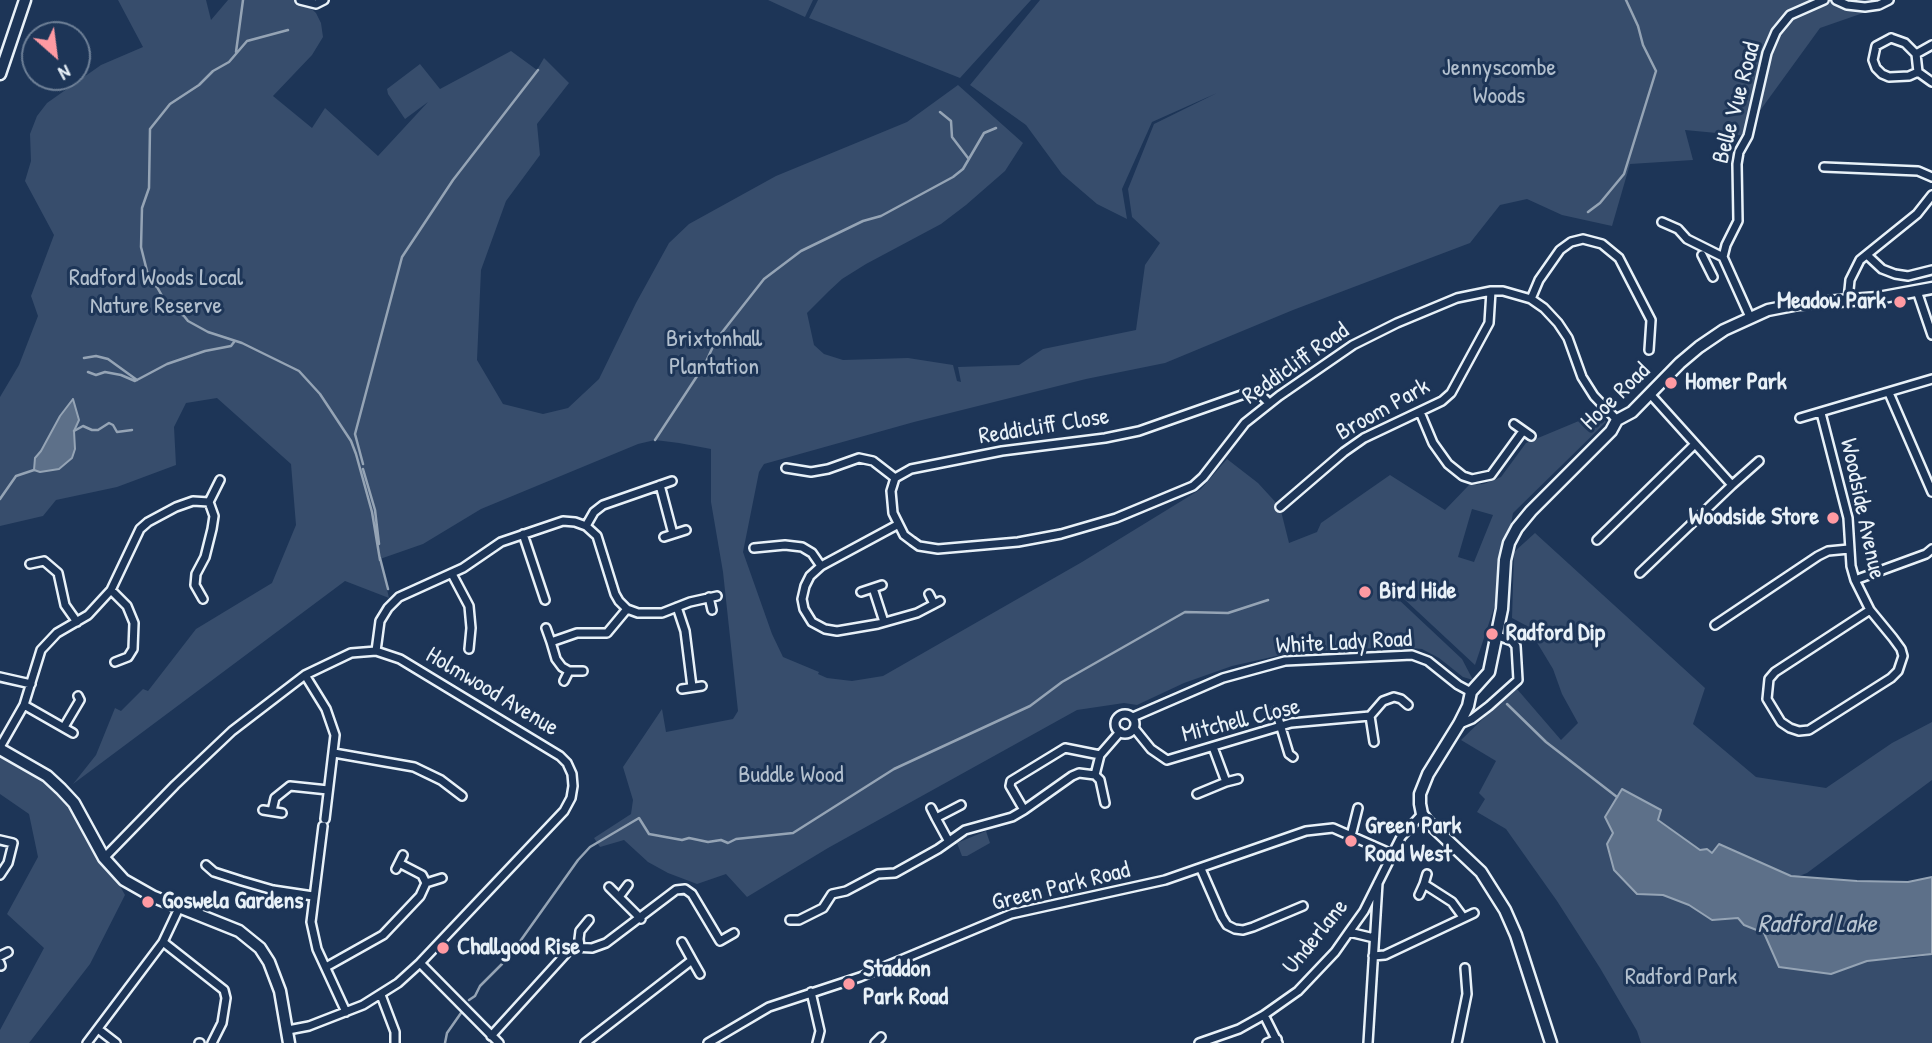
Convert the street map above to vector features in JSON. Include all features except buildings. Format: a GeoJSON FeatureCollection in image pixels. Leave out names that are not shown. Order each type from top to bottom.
{"type":"FeatureCollection","features":[{"type":"Feature","properties":{"kind":"street"},"geometry":{"type":"LineString","coordinates":[[0,74],[24,0]]}},
{"type":"Feature","properties":{"kind":"street"},"geometry":{"type":"LineString","coordinates":[[300,0],[320,2]]}},
{"type":"Feature","properties":{"kind":"street","name":"Belle Vue Road"},"geometry":{"type":"LineString","coordinates":[[1723,257],[1738,221],[1739,152],[1748,136],[1767,54],[1776,32],[1790,15],[1824,0]]}},
{"type":"Feature","properties":{"kind":"street"},"geometry":{"type":"LineString","coordinates":[[1836,0],[1847,5],[1864,7],[1879,5],[1889,0]]}},
{"type":"Feature","properties":{"kind":"street"},"geometry":{"type":"LineString","coordinates":[[1918,72],[1909,76],[1889,77],[1882,74],[1873,60],[1876,46],[1891,37],[1905,43],[1916,54],[1918,72],[1932,82]]}},
{"type":"Feature","properties":{"kind":"street"},"geometry":{"type":"LineString","coordinates":[[1916,54],[1932,44]]}},
{"type":"Feature","properties":{"kind":"street"},"geometry":{"type":"LineString","coordinates":[[1824,167],[1918,172],[1932,177]]}},
{"type":"Feature","properties":{"kind":"street"},"geometry":{"type":"LineString","coordinates":[[1848,300],[1854,269],[1860,260],[1917,214],[1932,195]]}},
{"type":"Feature","properties":{"kind":"street"},"geometry":{"type":"LineString","coordinates":[[1662,222],[1678,229],[1687,239],[1723,257],[1750,317]]}},
{"type":"Feature","properties":{"kind":"street"},"geometry":{"type":"LineString","coordinates":[[1531,299],[1539,280],[1560,250],[1571,242],[1583,239],[1602,244],[1619,258],[1651,320],[1647,343]]}},
{"type":"Feature","properties":{"kind":"street"},"geometry":{"type":"LineString","coordinates":[[1702,255],[1713,277]]}},
{"type":"Feature","properties":{"kind":"street"},"geometry":{"type":"LineString","coordinates":[[1867,255],[1882,270],[1895,274],[1908,276],[1932,270]]}},
{"type":"Feature","properties":{"kind":"street"},"geometry":{"type":"LineString","coordinates":[[1707,265],[1723,257]]}},
{"type":"Feature","properties":{"kind":"street","name":"Hooe Road"},"geometry":{"type":"LineString","coordinates":[[1422,814],[1420,794],[1428,774],[1459,724],[1468,706],[1471,692],[1489,672],[1498,636],[1509,543],[1531,511],[1611,431],[1617,420],[1630,414],[1699,347],[1750,317],[1768,310],[1800,304],[1932,288]]}},
{"type":"Feature","properties":{"kind":"street","name":"Reddicliff Road"},"geometry":{"type":"LineString","coordinates":[[897,525],[904,535],[919,546],[938,548],[1018,542],[1061,534],[1149,505],[1192,486],[1203,477],[1245,423],[1331,359],[1374,334],[1457,298],[1491,291],[1503,291],[1531,299],[1544,308],[1568,338],[1582,377],[1594,396],[1617,420]]}},
{"type":"Feature","properties":{"kind":"street","name":"Broom Park"},"geometry":{"type":"LineString","coordinates":[[1280,507],[1288,495],[1364,438],[1442,401],[1451,393],[1489,323],[1491,291]]}},
{"type":"Feature","properties":{"kind":"street"},"geometry":{"type":"LineString","coordinates":[[1917,291],[1932,335]]}},
{"type":"Feature","properties":{"kind":"street"},"geometry":{"type":"LineString","coordinates":[[1800,418],[1932,379]]}},
{"type":"Feature","properties":{"kind":"street","name":"Reddicliff Close"},"geometry":{"type":"LineString","coordinates":[[895,478],[911,469],[964,458],[1139,431],[1250,392],[1258,392],[1269,404]]}},
{"type":"Feature","properties":{"kind":"street"},"geometry":{"type":"LineString","coordinates":[[1889,393],[1932,492]]}},
{"type":"Feature","properties":{"kind":"street"},"geometry":{"type":"LineString","coordinates":[[1650,394],[1732,485]]}},
{"type":"Feature","properties":{"kind":"street"},"geometry":{"type":"LineString","coordinates":[[1420,412],[1433,443],[1448,464],[1462,476],[1472,480],[1491,475],[1523,431]]}},
{"type":"Feature","properties":{"kind":"street","name":"Woodside Avenue"},"geometry":{"type":"LineString","coordinates":[[1821,413],[1848,518],[1849,549],[1855,580],[1870,610],[1901,649],[1902,665],[1898,671],[1809,730],[1790,729],[1781,722],[1767,699],[1769,679],[1870,610]]}},
{"type":"Feature","properties":{"kind":"street"},"geometry":{"type":"LineString","coordinates":[[1514,424],[1531,436]]}},
{"type":"Feature","properties":{"kind":"street"},"geometry":{"type":"LineString","coordinates":[[1597,540],[1695,444]]}},
{"type":"Feature","properties":{"kind":"street"},"geometry":{"type":"LineString","coordinates":[[786,468],[811,472],[859,458],[873,461],[895,478],[890,504],[897,525],[821,566],[810,576],[802,599],[804,609],[812,622],[825,629],[837,631],[884,622],[917,613],[937,603],[929,594]]}},
{"type":"Feature","properties":{"kind":"street"},"geometry":{"type":"LineString","coordinates":[[1640,573],[1759,461]]}},
{"type":"Feature","properties":{"kind":"street"},"geometry":{"type":"LineString","coordinates":[[209,502],[220,480]]}},
{"type":"Feature","properties":{"kind":"street"},"geometry":{"type":"LineString","coordinates":[[586,526],[594,512],[603,505],[671,481]]}},
{"type":"Feature","properties":{"kind":"street"},"geometry":{"type":"LineString","coordinates":[[660,485],[673,534]]}},
{"type":"Feature","properties":{"kind":"street"},"geometry":{"type":"LineString","coordinates":[[209,502],[193,501],[176,507],[140,529],[111,590],[88,615],[57,633],[41,650],[24,705],[0,748],[47,776],[61,789],[74,803],[104,858],[124,880],[137,889],[239,931],[260,948],[276,976],[289,1043]]}},
{"type":"Feature","properties":{"kind":"street"},"geometry":{"type":"LineString","coordinates":[[203,599],[195,585],[196,574],[205,557],[212,529],[214,512],[209,502]]}},
{"type":"Feature","properties":{"kind":"street"},"geometry":{"type":"LineString","coordinates":[[104,858],[215,747],[265,704],[305,675],[351,653],[376,651],[380,621],[399,597],[452,574],[491,547],[563,522],[575,522],[586,526],[597,536],[615,594],[627,609],[648,614],[662,612],[713,596],[712,610]]}},
{"type":"Feature","properties":{"kind":"street"},"geometry":{"type":"LineString","coordinates":[[664,537],[686,530]]}},
{"type":"Feature","properties":{"kind":"street"},"geometry":{"type":"LineString","coordinates":[[523,534],[544,597],[534,596]]}},
{"type":"Feature","properties":{"kind":"street"},"geometry":{"type":"LineString","coordinates":[[754,548],[769,550],[785,545],[802,548],[812,553],[821,566]]}},
{"type":"Feature","properties":{"kind":"street"},"geometry":{"type":"LineString","coordinates":[[1714,625],[1818,555],[1849,549]]}},
{"type":"Feature","properties":{"kind":"street"},"geometry":{"type":"LineString","coordinates":[[1855,580],[1926,554],[1932,549]]}},
{"type":"Feature","properties":{"kind":"street"},"geometry":{"type":"LineString","coordinates":[[30,564],[44,561],[58,573],[65,605],[77,622]]}},
{"type":"Feature","properties":{"kind":"street"},"geometry":{"type":"LineString","coordinates":[[452,574],[469,606],[469,649]]}},
{"type":"Feature","properties":{"kind":"street"},"geometry":{"type":"LineString","coordinates":[[861,592],[882,584]]}},
{"type":"Feature","properties":{"kind":"street"},"geometry":{"type":"LineString","coordinates":[[873,588],[884,622]]}},
{"type":"Feature","properties":{"kind":"street"},"geometry":{"type":"LineString","coordinates":[[111,590],[127,606],[134,623],[133,649],[128,657],[115,662]]}},
{"type":"Feature","properties":{"kind":"street"},"geometry":{"type":"LineString","coordinates":[[677,607],[683,620],[692,687]]}},
{"type":"Feature","properties":{"kind":"street"},"geometry":{"type":"LineString","coordinates":[[551,642],[577,633],[607,633],[627,609]]}},
{"type":"Feature","properties":{"kind":"street"},"geometry":{"type":"LineString","coordinates":[[546,628],[556,659],[562,667],[569,671],[583,671]]}},
{"type":"Feature","properties":{"kind":"street"},"geometry":{"type":"LineString","coordinates":[[1459,724],[1472,719],[1518,680],[1516,646],[1509,639],[1498,636]]}},
{"type":"Feature","properties":{"kind":"street"},"geometry":{"type":"LineString","coordinates":[[471,640],[481,642]]}},
{"type":"Feature","properties":{"kind":"street","name":"Holmwood Avenue"},"geometry":{"type":"LineString","coordinates":[[288,1030],[346,1013],[381,995],[420,963],[564,811],[571,798],[572,774],[560,756],[400,659],[376,651]]}},
{"type":"Feature","properties":{"kind":"street","name":"White Lady Road"},"geometry":{"type":"LineString","coordinates":[[1100,755],[1120,732],[1116,726],[1118,716],[1126,713],[1133,717],[1223,678],[1285,661],[1412,655],[1428,661],[1471,692]]}},
{"type":"Feature","properties":{"kind":"street"},"geometry":{"type":"LineString","coordinates":[[564,681],[569,671]]}},
{"type":"Feature","properties":{"kind":"street"},"geometry":{"type":"LineString","coordinates":[[305,675],[326,709],[335,735],[324,822],[326,838],[310,922],[317,949],[346,1013]]}},
{"type":"Feature","properties":{"kind":"street"},"geometry":{"type":"LineString","coordinates":[[0,677],[31,684]]}},
{"type":"Feature","properties":{"kind":"street"},"geometry":{"type":"LineString","coordinates":[[682,689],[702,686]]}},
{"type":"Feature","properties":{"kind":"street"},"geometry":{"type":"LineString","coordinates":[[64,727],[80,700],[78,696]]}},
{"type":"Feature","properties":{"kind":"street","name":"Mitchell Close"},"geometry":{"type":"LineString","coordinates":[[1134,728],[1151,749],[1167,760],[1291,723],[1370,716],[1383,701],[1394,697],[1408,705]]}},
{"type":"Feature","properties":{"kind":"street"},"geometry":{"type":"LineString","coordinates":[[24,705],[73,733]]}},
{"type":"Feature","properties":{"kind":"street"},"geometry":{"type":"LineString","coordinates":[[1276,710],[1289,754],[1293,757]]}},
{"type":"Feature","properties":{"kind":"street"},"geometry":{"type":"LineString","coordinates":[[1370,716],[1374,742]]}},
{"type":"Feature","properties":{"kind":"street"},"geometry":{"type":"LineString","coordinates":[[1120,732],[1127,733],[1134,728],[1133,717]]}},
{"type":"Feature","properties":{"kind":"street"},"geometry":{"type":"LineString","coordinates":[[1213,747],[1226,782]]}},
{"type":"Feature","properties":{"kind":"street"},"geometry":{"type":"LineString","coordinates":[[1024,810],[1010,786],[1011,781],[1065,748],[1100,755],[1095,775]]}},
{"type":"Feature","properties":{"kind":"street"},"geometry":{"type":"LineString","coordinates":[[334,753],[414,767],[441,780],[462,796]]}},
{"type":"Feature","properties":{"kind":"street"},"geometry":{"type":"LineString","coordinates":[[790,920],[799,920],[823,908],[832,894],[846,891],[878,874],[895,873],[965,830],[1012,817],[1079,773],[1095,775],[1100,780],[1105,803]]}},
{"type":"Feature","properties":{"kind":"street"},"geometry":{"type":"LineString","coordinates":[[1197,794],[1237,779]]}},
{"type":"Feature","properties":{"kind":"street"},"geometry":{"type":"LineString","coordinates":[[272,811],[275,798],[290,786],[328,790]]}},
{"type":"Feature","properties":{"kind":"street"},"geometry":{"type":"LineString","coordinates":[[936,818],[961,805]]}},
{"type":"Feature","properties":{"kind":"street"},"geometry":{"type":"LineString","coordinates":[[931,808],[948,841]]}},
{"type":"Feature","properties":{"kind":"street"},"geometry":{"type":"LineString","coordinates":[[1351,836],[1358,808]]}},
{"type":"Feature","properties":{"kind":"street"},"geometry":{"type":"LineString","coordinates":[[263,810],[282,813]]}},
{"type":"Feature","properties":{"kind":"street"},"geometry":{"type":"LineString","coordinates":[[1422,814],[1442,837],[1481,872],[1506,909],[1551,1043]]}},
{"type":"Feature","properties":{"kind":"street","name":"Underlane"},"geometry":{"type":"LineString","coordinates":[[1199,1043],[1239,1029],[1298,991],[1335,952],[1378,883],[1409,825],[1422,814]]}},
{"type":"Feature","properties":{"kind":"street","name":"Green Park Road"},"geometry":{"type":"LineString","coordinates":[[708,1043],[756,1013],[860,977],[1012,914],[1165,880],[1307,831],[1333,828],[1392,854]]}},
{"type":"Feature","properties":{"kind":"street"},"geometry":{"type":"LineString","coordinates":[[0,840],[14,838],[8,863],[0,875]]}},
{"type":"Feature","properties":{"kind":"street"},"geometry":{"type":"LineString","coordinates":[[399,862],[422,875],[426,883]]}},
{"type":"Feature","properties":{"kind":"street"},"geometry":{"type":"LineString","coordinates":[[206,865],[214,872],[273,890],[313,896]]}},
{"type":"Feature","properties":{"kind":"street"},"geometry":{"type":"LineString","coordinates":[[1200,869],[1222,917],[1227,925],[1235,929],[1243,930],[1303,906]]}},
{"type":"Feature","properties":{"kind":"street"},"geometry":{"type":"LineString","coordinates":[[1419,895],[1427,874]]}},
{"type":"Feature","properties":{"kind":"street"},"geometry":{"type":"LineString","coordinates":[[326,967],[383,936],[411,908],[426,883],[442,878]]}},
{"type":"Feature","properties":{"kind":"street"},"geometry":{"type":"LineString","coordinates":[[1368,1043],[1374,938],[1380,889],[1378,883]]}},
{"type":"Feature","properties":{"kind":"street"},"geometry":{"type":"LineString","coordinates":[[1424,884],[1452,902],[1463,917]]}},
{"type":"Feature","properties":{"kind":"street"},"geometry":{"type":"LineString","coordinates":[[619,897],[628,886]]}},
{"type":"Feature","properties":{"kind":"street"},"geometry":{"type":"LineString","coordinates":[[609,887],[641,919]]}},
{"type":"Feature","properties":{"kind":"street"},"geometry":{"type":"LineString","coordinates":[[491,1036],[572,947],[599,947],[641,919],[676,890],[685,889],[692,894],[720,941],[734,933]]}},
{"type":"Feature","properties":{"kind":"street"},"geometry":{"type":"LineString","coordinates":[[88,1043],[163,942],[180,906]]}},
{"type":"Feature","properties":{"kind":"street"},"geometry":{"type":"LineString","coordinates":[[1290,912],[1294,920]]}},
{"type":"Feature","properties":{"kind":"street"},"geometry":{"type":"LineString","coordinates":[[1373,956],[1385,955],[1474,912]]}},
{"type":"Feature","properties":{"kind":"street"},"geometry":{"type":"LineString","coordinates":[[580,947],[580,931],[589,920]]}},
{"type":"Feature","properties":{"kind":"street"},"geometry":{"type":"LineString","coordinates":[[1349,932],[1374,938]]}},
{"type":"Feature","properties":{"kind":"street"},"geometry":{"type":"LineString","coordinates":[[163,942],[224,990],[226,998],[222,1023],[212,1043]]}},
{"type":"Feature","properties":{"kind":"street"},"geometry":{"type":"LineString","coordinates":[[682,942],[700,974]]}},
{"type":"Feature","properties":{"kind":"street"},"geometry":{"type":"LineString","coordinates":[[0,957],[8,952]]}},
{"type":"Feature","properties":{"kind":"street"},"geometry":{"type":"LineString","coordinates":[[585,1043],[692,960]]}},
{"type":"Feature","properties":{"kind":"street"},"geometry":{"type":"LineString","coordinates":[[420,963],[499,1043]]}},
{"type":"Feature","properties":{"kind":"street"},"geometry":{"type":"LineString","coordinates":[[1457,1043],[1467,994],[1465,968]]}},
{"type":"Feature","properties":{"kind":"street"},"geometry":{"type":"LineString","coordinates":[[811,992],[820,1031],[817,1043]]}},
{"type":"Feature","properties":{"kind":"street"},"geometry":{"type":"LineString","coordinates":[[381,995],[395,1032],[395,1043]]}},
{"type":"Feature","properties":{"kind":"street"},"geometry":{"type":"LineString","coordinates":[[1264,1015],[1278,1041],[1267,1043]]}},
{"type":"Feature","properties":{"kind":"street"},"geometry":{"type":"LineString","coordinates":[[98,1029],[116,1043]]}},
{"type":"Feature","properties":{"kind":"green space","name":"Radford Woods Local Nature Reserve"},"geometry":{"type":"Polygon","coordinates":[[[118,0],[206,0],[211,20],[228,0],[302,0],[316,13],[323,37],[312,55],[273,96],[312,128],[325,108],[378,156],[428,102],[405,119],[388,94],[387,89],[420,64],[440,89],[511,51],[537,70],[544,58],[569,83],[537,124],[540,155],[506,201],[481,270],[477,360],[503,404],[543,414],[568,408],[599,379],[669,243],[689,224],[776,176],[907,122],[958,85],[1023,143],[1005,171],[966,205],[941,224],[842,279],[829,291],[807,313],[814,345],[824,354],[843,360],[908,358],[953,365],[957,381],[961,382],[958,367],[1019,365],[1043,349],[1136,330],[1145,265],[1160,243],[1132,217],[1128,189],[1154,124],[1217,93],[1152,122],[1122,189],[1127,219],[1097,204],[1062,174],[1026,125],[970,85],[1040,0],[1848,0],[1866,12],[1820,28],[1751,123],[1748,136],[1685,130],[1693,160],[1630,164],[1612,226],[1562,215],[1527,199],[1500,205],[1470,243],[1293,310],[1165,363],[1086,379],[914,422],[764,464],[759,472],[743,552],[772,634],[783,657],[827,678],[852,681],[883,676],[1082,562],[1201,489],[1227,459],[1258,483],[1280,507],[1289,543],[1317,532],[1321,523],[1390,475],[1445,510],[1469,485],[1484,484],[1501,477],[1526,443],[1598,413],[1606,422],[1513,513],[1497,599],[1475,665],[1389,585],[1397,598],[1462,659],[1473,680],[1463,677],[1439,658],[1422,649],[1398,647],[1294,652],[1232,666],[1184,683],[1137,705],[1124,703],[1077,710],[828,848],[747,897],[726,874],[697,884],[648,862],[624,840],[600,847],[594,838],[631,814],[633,800],[623,767],[662,709],[666,732],[733,719],[738,711],[723,572],[711,502],[711,449],[679,443],[655,440],[638,444],[481,509],[423,544],[380,559],[389,598],[345,581],[73,784],[96,755],[115,708],[121,711],[143,689],[148,691],[196,629],[272,583],[296,525],[291,464],[217,398],[186,403],[174,427],[176,465],[117,487],[56,500],[43,516],[0,526],[0,397],[19,365],[38,316],[31,296],[54,235],[25,181],[31,161],[30,134],[37,116],[47,103],[64,91],[91,91],[91,72],[143,47],[118,0]],[[1472,509],[1458,557],[1474,562],[1493,515],[1472,509]]]}},
{"type":"Feature","properties":{"kind":"green space"},"geometry":{"type":"Polygon","coordinates":[[[768,0],[813,0],[805,17],[768,0]]]}},
{"type":"Feature","properties":{"kind":"green space"},"geometry":{"type":"Polygon","coordinates":[[[818,0],[1031,0],[960,78],[809,18],[818,0]]]}},
{"type":"Feature","properties":{"kind":"green space","name":"Radford Park"},"geometry":{"type":"Polygon","coordinates":[[[1535,533],[1705,688],[1693,724],[1756,777],[1826,788],[1892,743],[1932,722],[1932,780],[1807,873],[1799,876],[1791,876],[1719,844],[1712,854],[1700,850],[1658,819],[1613,833],[1637,894],[1663,895],[1689,905],[1712,920],[1738,918],[1745,925],[1764,933],[1771,949],[1831,974],[1867,961],[1915,958],[1932,954],[1932,1043],[1641,1043],[1637,1031],[1600,968],[1506,829],[1477,812],[1485,799],[1479,793],[1496,761],[1461,740],[1517,689],[1561,740],[1578,723],[1562,694],[1553,669],[1527,626],[1512,618],[1514,552],[1535,533]]]}},
{"type":"Feature","properties":{"kind":"green space"},"geometry":{"type":"Polygon","coordinates":[[[0,748],[35,769],[74,803],[125,895],[90,964],[29,1043],[0,1043],[0,1030],[44,948],[7,914],[38,857],[29,814],[0,794],[0,748]]]}},
{"type":"Feature","properties":{"kind":"green space"},"geometry":{"type":"Polygon","coordinates":[[[986,831],[990,843],[967,856],[962,856],[957,843],[986,831]]]}},
{"type":"Feature","properties":{"kind":"water"},"geometry":{"type":"Polygon","coordinates":[[[73,399],[79,420],[74,431],[75,449],[72,458],[59,469],[40,472],[34,470],[35,458],[73,399]]]}},
{"type":"Feature","properties":{"kind":"water","name":"Radford Lake"},"geometry":{"type":"Polygon","coordinates":[[[1622,789],[1661,810],[1658,820],[1700,850],[1707,849],[1712,853],[1719,844],[1791,876],[1908,882],[1932,877],[1932,954],[1867,961],[1831,974],[1779,967],[1764,933],[1744,925],[1738,918],[1712,920],[1689,905],[1663,895],[1637,894],[1614,870],[1607,844],[1613,833],[1605,817],[1622,789]]]}},
{"type":"Feature","properties":{"kind":"waterway"},"geometry":{"type":"LineString","coordinates":[[236,52],[243,0]]}},
{"type":"Feature","properties":{"kind":"waterway"},"geometry":{"type":"LineString","coordinates":[[1588,212],[1600,203],[1624,174],[1656,71],[1626,0]]}},
{"type":"Feature","properties":{"kind":"waterway"},"geometry":{"type":"LineString","coordinates":[[288,30],[247,41],[229,62],[170,104],[150,129],[149,188],[142,208],[141,247],[150,283],[157,287],[169,308],[208,332],[242,343],[299,371],[320,394],[351,441],[356,454],[372,512],[380,560]]}},
{"type":"Feature","properties":{"kind":"waterway"},"geometry":{"type":"LineString","coordinates":[[363,464],[355,434],[402,257],[453,180],[538,70]]}},
{"type":"Feature","properties":{"kind":"waterway"},"geometry":{"type":"LineString","coordinates":[[940,112],[951,121],[952,137],[968,158]]}},
{"type":"Feature","properties":{"kind":"waterway"},"geometry":{"type":"LineString","coordinates":[[655,440],[705,364],[716,340],[764,279],[801,251],[863,221],[881,216],[953,177],[963,169],[984,133],[996,128]]}},
{"type":"Feature","properties":{"kind":"waterway"},"geometry":{"type":"LineString","coordinates":[[88,372],[96,375],[105,372],[121,375],[135,381],[167,364],[205,351],[231,346],[234,342]]}},
{"type":"Feature","properties":{"kind":"waterway"},"geometry":{"type":"LineString","coordinates":[[84,358],[96,356],[108,359],[137,380]]}},
{"type":"Feature","properties":{"kind":"waterway"},"geometry":{"type":"LineString","coordinates":[[74,431],[83,426],[98,430],[109,423],[117,432],[132,430]]}},
{"type":"Feature","properties":{"kind":"waterway"},"geometry":{"type":"LineString","coordinates":[[363,469],[375,510],[379,544]]}},
{"type":"Feature","properties":{"kind":"waterway"},"geometry":{"type":"LineString","coordinates":[[0,499],[16,476],[34,470]]}},
{"type":"Feature","properties":{"kind":"waterway"},"geometry":{"type":"LineString","coordinates":[[380,558],[388,589]]}},
{"type":"Feature","properties":{"kind":"waterway"},"geometry":{"type":"LineString","coordinates":[[469,1000],[521,940],[590,847],[639,818],[649,834],[682,840],[721,840],[728,843],[736,839],[793,833],[894,769],[1030,706],[1062,682],[1185,612],[1228,613],[1268,600]]}},
{"type":"Feature","properties":{"kind":"waterway"},"geometry":{"type":"LineString","coordinates":[[1507,704],[1546,742],[1617,797]]}},
{"type":"Feature","properties":{"kind":"waterway"},"geometry":{"type":"LineString","coordinates":[[445,1043],[447,1033],[461,1013]]}},
{"type":"Feature","properties":{"kind":"place","name":"Meadow Park"},"geometry":{"type":"Point","coordinates":[1900,302]}},
{"type":"Feature","properties":{"kind":"place","name":"Homer Park"},"geometry":{"type":"Point","coordinates":[1671,383]}},
{"type":"Feature","properties":{"kind":"place","name":"Woodside Store"},"geometry":{"type":"Point","coordinates":[1833,518]}},
{"type":"Feature","properties":{"kind":"place","name":"Bird Hide"},"geometry":{"type":"Point","coordinates":[1365,592]}},
{"type":"Feature","properties":{"kind":"place","name":"Radford Dip"},"geometry":{"type":"Point","coordinates":[1492,634]}},
{"type":"Feature","properties":{"kind":"place","name":"Green Park Road West"},"geometry":{"type":"Point","coordinates":[1351,841]}},
{"type":"Feature","properties":{"kind":"place","name":"Goswela Gardens"},"geometry":{"type":"Point","coordinates":[148,902]}},
{"type":"Feature","properties":{"kind":"place","name":"Challgood Rise"},"geometry":{"type":"Point","coordinates":[443,948]}},
{"type":"Feature","properties":{"kind":"place","name":"Staddon Park Road"},"geometry":{"type":"Point","coordinates":[849,984]}},
{"type":"Feature","properties":{"kind":"park label","name":"Jennyscombe Woods"},"geometry":{"type":"Point","coordinates":[1499,83]}},
{"type":"Feature","properties":{"kind":"park label","name":"Brixtonhall Plantation"},"geometry":{"type":"Point","coordinates":[714,354]}},
{"type":"Feature","properties":{"kind":"park label","name":"Buddle Wood"},"geometry":{"type":"Point","coordinates":[791,776]}}]}
